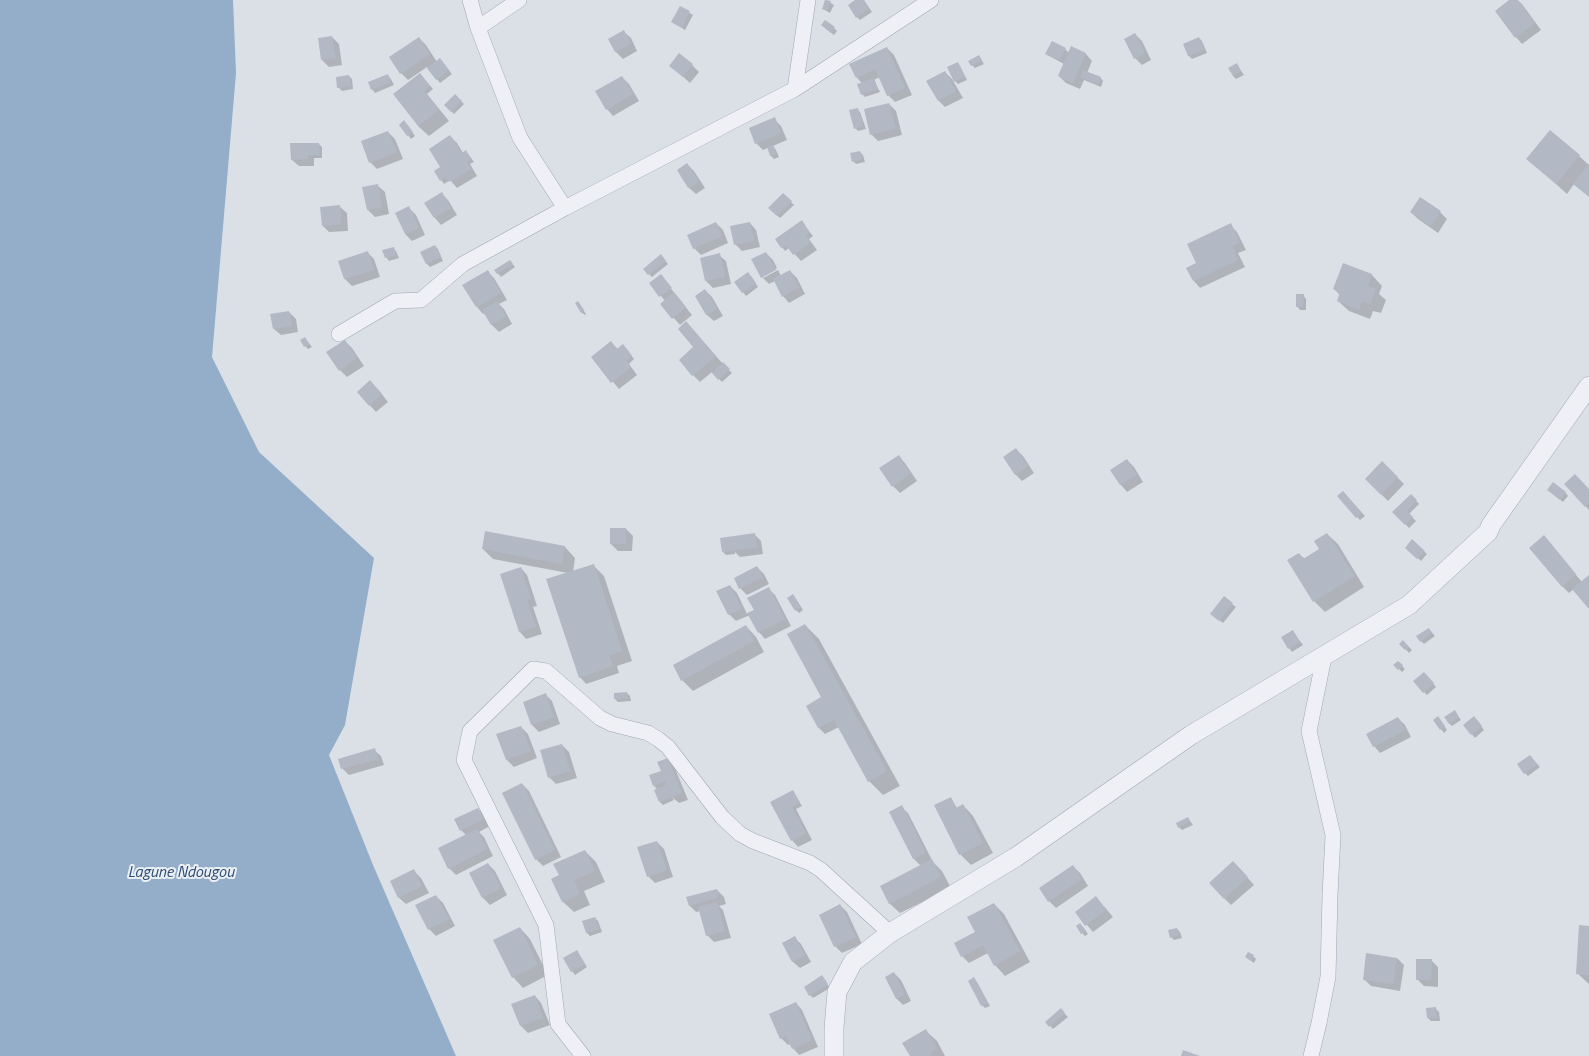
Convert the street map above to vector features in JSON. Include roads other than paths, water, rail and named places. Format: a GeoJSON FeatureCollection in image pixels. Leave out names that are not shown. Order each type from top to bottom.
{"type":"FeatureCollection","features":[{"type":"Feature","properties":{"kind":"street"},"geometry":{"type":"LineString","coordinates":[[470,0],[478,28],[520,138],[565,208]]}},
{"type":"Feature","properties":{"kind":"street"},"geometry":{"type":"LineString","coordinates":[[478,28],[519,0]]}},
{"type":"Feature","properties":{"kind":"street"},"geometry":{"type":"LineString","coordinates":[[795,89],[808,0]]}},
{"type":"Feature","properties":{"kind":"street"},"geometry":{"type":"LineString","coordinates":[[339,334],[395,301],[421,300],[463,264],[565,208],[795,89],[931,0]]}},
{"type":"Feature","properties":{"kind":"street"},"geometry":{"type":"LineString","coordinates":[[834,1056],[834,1028],[837,992],[853,962],[890,932],[1016,857],[1192,735],[1409,605],[1488,532],[1491,525],[1589,386]]}},
{"type":"Feature","properties":{"kind":"street"},"geometry":{"type":"LineString","coordinates":[[1311,1056],[1328,977],[1333,834],[1309,731],[1324,657]]}},
{"type":"Feature","properties":{"kind":"street"},"geometry":{"type":"LineString","coordinates":[[583,1056],[558,1024],[546,925],[464,760],[470,730],[533,669],[546,671],[600,718],[612,724],[648,733],[668,746],[722,817],[740,834],[752,841],[810,863],[821,870],[831,881],[890,932]]}},
{"type":"Feature","properties":{"kind":"water","name":"Lagune Ndougou"},"geometry":{"type":"Polygon","coordinates":[[[0,0],[233,0],[236,73],[212,357],[259,452],[374,558],[345,725],[329,755],[373,865],[456,1056],[0,1056],[0,0]]]}}]}
